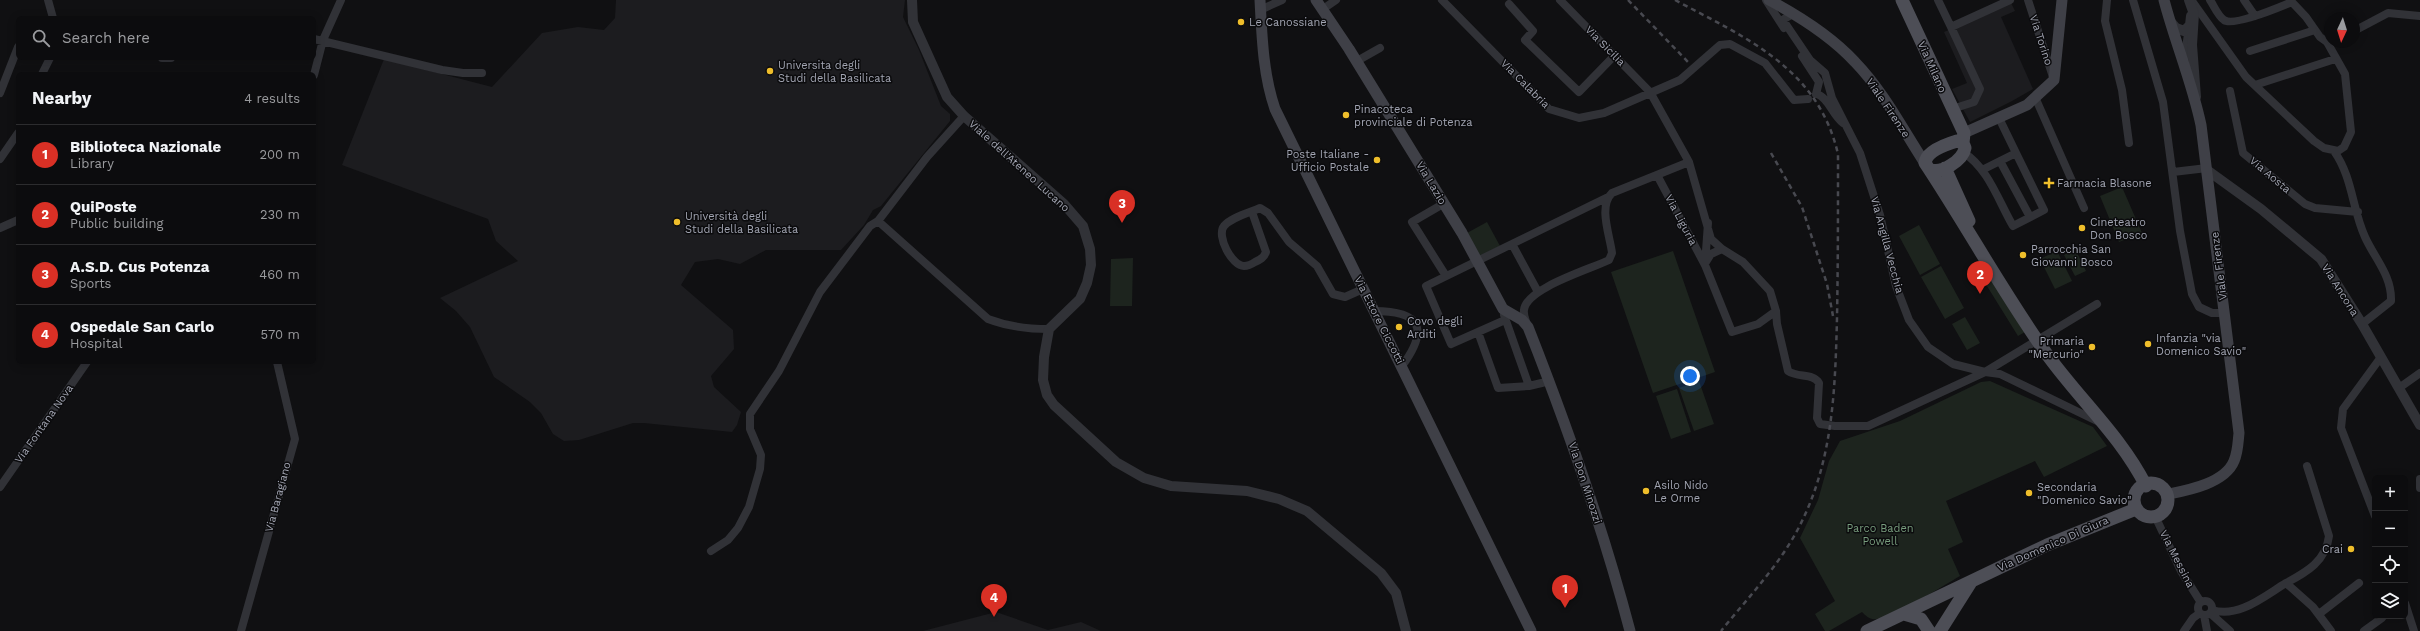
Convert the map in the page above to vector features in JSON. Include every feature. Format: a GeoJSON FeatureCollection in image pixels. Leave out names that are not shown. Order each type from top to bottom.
{"type":"FeatureCollection","features":[{"type":"Feature","properties":{"kind":"main road","name":"Viale Firenze"},"geometry":{"type":"LineString","coordinates":[[1767,0],[1793,14],[1855,61],[1881,94],[1985,260],[2047,354],[2106,426],[2137,468],[2146,486]]}},
{"type":"Feature","properties":{"kind":"main road","name":"Via Milano"},"geometry":{"type":"LineString","coordinates":[[1902,0],[1952,109],[1962,143]]}},
{"type":"Feature","properties":{"kind":"main road"},"geometry":{"type":"LineString","coordinates":[[1962,143],[1945,168],[1937,171],[1927,167],[1925,160],[1931,153],[1962,143],[1999,118],[2027,105],[2054,80],[2062,0]]}},
{"type":"Feature","properties":{"kind":"main road","name":"Viale Firenze"},"geometry":{"type":"LineString","coordinates":[[2164,0],[2169,20],[2195,99],[2207,169],[2239,433],[2234,461],[2220,477],[2186,491],[2169,494]]}},
{"type":"Feature","properties":{"kind":"main road","name":"Via Lazio"},"geometry":{"type":"LineString","coordinates":[[1320,4],[1357,61],[1477,261],[1504,314]]}},
{"type":"Feature","properties":{"kind":"main road","name":"Via Ettore Ciccotti"},"geometry":{"type":"LineString","coordinates":[[1260,5],[1269,92],[1275,109],[1530,629]]}},
{"type":"Feature","properties":{"kind":"main road","name":"Viale Firenze"},"geometry":{"type":"LineString","coordinates":[[1945,168],[1985,260]]}},
{"type":"Feature","properties":{"kind":"main road"},"geometry":{"type":"LineString","coordinates":[[1504,314],[1522,320],[1528,327]]}},
{"type":"Feature","properties":{"kind":"main road","name":"Via Don Minozzi"},"geometry":{"type":"LineString","coordinates":[[1528,327],[1550,381],[1623,603]]}},
{"type":"Feature","properties":{"kind":"main road"},"geometry":{"type":"LineString","coordinates":[[2146,486],[2161,486],[2169,494],[2167,506],[2155,516],[2143,516],[2136,509],[2134,497],[2137,492],[2146,486]]}},
{"type":"Feature","properties":{"kind":"main road","name":"Via Domenico Di Giura"},"geometry":{"type":"LineString","coordinates":[[1867,631],[2092,525],[2136,509]]}},
{"type":"Feature","properties":{"kind":"main road"},"geometry":{"type":"LineString","coordinates":[[1940,631],[1971,582]]}},
{"type":"Feature","properties":{"kind":"main road"},"geometry":{"type":"LineString","coordinates":[[1623,603],[1630,631]]}},
{"type":"Feature","properties":{"kind":"main road"},"geometry":{"type":"LineString","coordinates":[[1623,603],[1636,631]]}},
{"type":"Feature","properties":{"kind":"main road"},"geometry":{"type":"LineString","coordinates":[[1904,614],[1921,619],[1929,631]]}},
{"type":"Feature","properties":{"kind":"street"},"geometry":{"type":"LineString","coordinates":[[48,0],[52,16]]}},
{"type":"Feature","properties":{"kind":"street"},"geometry":{"type":"LineString","coordinates":[[316,57],[318,39],[341,0]]}},
{"type":"Feature","properties":{"kind":"street","name":"Viale dell'Ateneo Lucano"},"geometry":{"type":"LineString","coordinates":[[912,0],[913,22],[947,96],[964,116],[1064,204],[1083,226],[1090,249],[1091,265],[1087,283],[1080,299],[1049,329]]}},
{"type":"Feature","properties":{"kind":"street"},"geometry":{"type":"LineString","coordinates":[[1260,5],[1282,0]]}},
{"type":"Feature","properties":{"kind":"street"},"geometry":{"type":"LineString","coordinates":[[1320,4],[1336,0]]}},
{"type":"Feature","properties":{"kind":"street","name":"Via Calabria"},"geometry":{"type":"LineString","coordinates":[[1442,0],[1549,109],[1579,118],[1604,113],[1680,80],[1720,45],[1730,44],[1765,63],[1794,100],[1808,99]]}},
{"type":"Feature","properties":{"kind":"street","name":"Via Sicilia"},"geometry":{"type":"LineString","coordinates":[[1560,0],[1650,92],[1689,162],[1708,223],[1711,239],[1722,249],[1743,262],[1770,291],[1776,311],[1788,371],[1794,375],[1811,377],[1819,384],[1817,418],[1820,424],[1835,426],[1868,426],[1984,372]]}},
{"type":"Feature","properties":{"kind":"street","name":"Via Angilla Vecchia"},"geometry":{"type":"LineString","coordinates":[[1767,0],[1819,82],[1817,94],[1822,95],[1833,113],[1847,125]]}},
{"type":"Feature","properties":{"kind":"street"},"geometry":{"type":"LineString","coordinates":[[1938,0],[1980,89],[1974,102],[1952,109]]}},
{"type":"Feature","properties":{"kind":"street"},"geometry":{"type":"LineString","coordinates":[[1951,27],[2010,0]]}},
{"type":"Feature","properties":{"kind":"street","name":"Via Torino"},"geometry":{"type":"LineString","coordinates":[[2028,0],[2054,80]]}},
{"type":"Feature","properties":{"kind":"street"},"geometry":{"type":"LineString","coordinates":[[2107,0],[2105,21],[2122,90],[2129,143]]}},
{"type":"Feature","properties":{"kind":"street"},"geometry":{"type":"LineString","coordinates":[[2133,0],[2163,102],[2180,230],[2192,294],[2199,307],[2212,313],[2224,313]]}},
{"type":"Feature","properties":{"kind":"street"},"geometry":{"type":"LineString","coordinates":[[2210,0],[2223,20],[2228,22],[2255,16],[2291,1],[2320,37],[2324,39]]}},
{"type":"Feature","properties":{"kind":"street"},"geometry":{"type":"LineString","coordinates":[[2244,0],[2255,16]]}},
{"type":"Feature","properties":{"kind":"street"},"geometry":{"type":"LineString","coordinates":[[2184,64],[2190,25],[2190,3]]}},
{"type":"Feature","properties":{"kind":"street"},"geometry":{"type":"LineString","coordinates":[[2190,3],[2246,77],[2314,141],[2334,151],[2343,164],[2365,237],[2387,275],[2392,290],[2391,301],[2362,324]]}},
{"type":"Feature","properties":{"kind":"street"},"geometry":{"type":"LineString","coordinates":[[2190,3],[2194,14],[2192,45],[2195,99]]}},
{"type":"Feature","properties":{"kind":"street"},"geometry":{"type":"LineString","coordinates":[[1509,4],[1533,31],[1524,40],[1579,92],[1614,56]]}},
{"type":"Feature","properties":{"kind":"street"},"geometry":{"type":"LineString","coordinates":[[2360,28],[2388,13],[2420,16]]}},
{"type":"Feature","properties":{"kind":"street","name":"Via Angilla Vecchia"},"geometry":{"type":"LineString","coordinates":[[1793,14],[1784,18],[1785,23],[1810,60],[1825,73],[1832,98],[1847,125],[1862,160],[1880,215],[1896,286],[1909,320],[1928,347],[1953,364],[1984,372],[2000,374],[2106,426]]}},
{"type":"Feature","properties":{"kind":"street"},"geometry":{"type":"LineString","coordinates":[[2169,20],[2180,31],[2184,31],[2190,25]]}},
{"type":"Feature","properties":{"kind":"street"},"geometry":{"type":"LineString","coordinates":[[2250,51],[2315,30]]}},
{"type":"Feature","properties":{"kind":"street"},"geometry":{"type":"LineString","coordinates":[[318,39],[442,70],[463,73],[482,73]]}},
{"type":"Feature","properties":{"kind":"street"},"geometry":{"type":"LineString","coordinates":[[1357,61],[1380,48]]}},
{"type":"Feature","properties":{"kind":"street"},"geometry":{"type":"LineString","coordinates":[[2331,48],[2335,59],[2345,74],[2351,132],[2344,147],[2334,151]]}},
{"type":"Feature","properties":{"kind":"street"},"geometry":{"type":"LineString","coordinates":[[0,93],[16,52]]}},
{"type":"Feature","properties":{"kind":"street"},"geometry":{"type":"LineString","coordinates":[[2255,85],[2335,59]]}},
{"type":"Feature","properties":{"kind":"street"},"geometry":{"type":"LineString","coordinates":[[43,72],[49,60]]}},
{"type":"Feature","properties":{"kind":"street"},"geometry":{"type":"LineString","coordinates":[[314,72],[316,60]]}},
{"type":"Feature","properties":{"kind":"street","name":"Via Aosta"},"geometry":{"type":"LineString","coordinates":[[2230,90],[2243,153],[2304,204],[2315,208],[2358,212]]}},
{"type":"Feature","properties":{"kind":"street"},"geometry":{"type":"LineString","coordinates":[[2035,97],[2084,208]]}},
{"type":"Feature","properties":{"kind":"street"},"geometry":{"type":"LineString","coordinates":[[711,551],[728,540],[738,528],[749,507],[760,469],[761,455],[750,429],[750,414],[779,371],[820,292],[870,226],[878,221],[927,157],[964,116]]}},
{"type":"Feature","properties":{"kind":"street"},"geometry":{"type":"LineString","coordinates":[[1962,143],[1982,170],[2012,226],[2044,210],[1999,118]]}},
{"type":"Feature","properties":{"kind":"street"},"geometry":{"type":"LineString","coordinates":[[0,159],[16,136]]}},
{"type":"Feature","properties":{"kind":"street"},"geometry":{"type":"LineString","coordinates":[[1982,170],[2016,153]]}},
{"type":"Feature","properties":{"kind":"street"},"geometry":{"type":"LineString","coordinates":[[2000,161],[2030,217]]}},
{"type":"Feature","properties":{"kind":"street"},"geometry":{"type":"LineString","coordinates":[[1529,386],[1504,314],[1478,332],[1451,344],[1426,286],[1609,195],[1689,162]]}},
{"type":"Feature","properties":{"kind":"street"},"geometry":{"type":"LineString","coordinates":[[2173,172],[2207,169]]}},
{"type":"Feature","properties":{"kind":"street","name":"Via Ancona"},"geometry":{"type":"LineString","coordinates":[[2207,169],[2308,246],[2331,273],[2420,425]]}},
{"type":"Feature","properties":{"kind":"street","name":"Via Liguria"},"geometry":{"type":"LineString","coordinates":[[1657,174],[1704,265],[1732,332],[1758,324],[1776,311]]}},
{"type":"Feature","properties":{"kind":"street"},"geometry":{"type":"LineString","coordinates":[[1528,327],[1524,310],[1529,300],[1538,292],[1609,260],[1612,253],[1605,206],[1609,195]]}},
{"type":"Feature","properties":{"kind":"street"},"geometry":{"type":"LineString","coordinates":[[1443,204],[1412,222],[1446,276]]}},
{"type":"Feature","properties":{"kind":"street"},"geometry":{"type":"LineString","coordinates":[[1252,212],[1266,252],[1260,260],[1243,266],[1237,264],[1231,257],[1223,242],[1222,231],[1224,226],[1234,220],[1260,208],[1268,213],[1289,242],[1317,266],[1336,296],[1345,297],[1363,289]]}},
{"type":"Feature","properties":{"kind":"street"},"geometry":{"type":"LineString","coordinates":[[0,228],[16,221]]}},
{"type":"Feature","properties":{"kind":"street"},"geometry":{"type":"LineString","coordinates":[[878,221],[988,319],[1006,326],[1023,329],[1049,329],[1044,357],[1043,380],[1047,395],[1054,405],[1116,462],[1144,478],[1171,486],[1247,491],[1279,499],[1307,511],[1381,573],[1396,593],[1406,631]]}},
{"type":"Feature","properties":{"kind":"street"},"geometry":{"type":"LineString","coordinates":[[1704,265],[1708,223]]}},
{"type":"Feature","properties":{"kind":"street"},"geometry":{"type":"LineString","coordinates":[[1512,244],[1538,292]]}},
{"type":"Feature","properties":{"kind":"street"},"geometry":{"type":"LineString","coordinates":[[1704,265],[1711,254],[1722,249]]}},
{"type":"Feature","properties":{"kind":"street"},"geometry":{"type":"LineString","coordinates":[[1984,372],[2097,304]]}},
{"type":"Feature","properties":{"kind":"street"},"geometry":{"type":"LineString","coordinates":[[1374,311],[1393,311],[1410,318],[1418,326],[1419,335],[1411,354],[1402,366]]}},
{"type":"Feature","properties":{"kind":"street"},"geometry":{"type":"LineString","coordinates":[[1478,332],[1498,388],[1529,386],[1550,381]]}},
{"type":"Feature","properties":{"kind":"street"},"geometry":{"type":"LineString","coordinates":[[2373,511],[2341,428],[2344,409],[2381,357]]}},
{"type":"Feature","properties":{"kind":"street","name":"Via Fontana Nova"},"geometry":{"type":"LineString","coordinates":[[0,486],[86,364]]}},
{"type":"Feature","properties":{"kind":"street","name":"Via Baragiano"},"geometry":{"type":"LineString","coordinates":[[241,631],[295,439],[277,364]]}},
{"type":"Feature","properties":{"kind":"street"},"geometry":{"type":"LineString","coordinates":[[2399,388],[2420,373]]}},
{"type":"Feature","properties":{"kind":"street"},"geometry":{"type":"LineString","coordinates":[[2184,631],[2193,618],[2206,613],[2229,613],[2239,610],[2305,574],[2323,557],[2328,547],[2329,536],[2307,466]]}},
{"type":"Feature","properties":{"kind":"street"},"geometry":{"type":"LineString","coordinates":[[2420,479],[2420,488]]}},
{"type":"Feature","properties":{"kind":"street","name":"Via Messina"},"geometry":{"type":"LineString","coordinates":[[2155,516],[2181,571],[2200,601]]}},
{"type":"Feature","properties":{"kind":"street"},"geometry":{"type":"LineString","coordinates":[[2286,583],[2319,614],[2328,630]]}},
{"type":"Feature","properties":{"kind":"street"},"geometry":{"type":"LineString","coordinates":[[2319,614],[2359,583]]}},
{"type":"Feature","properties":{"kind":"street"},"geometry":{"type":"LineString","coordinates":[[2207,631],[2206,613],[2210,602],[2200,601],[2197,608],[2206,613],[2230,631]]}},
{"type":"Feature","properties":{"kind":"street"},"geometry":{"type":"LineString","coordinates":[[2408,612],[2414,631]]}},
{"type":"Feature","properties":{"kind":"street"},"geometry":{"type":"LineString","coordinates":[[2364,631],[2381,619]]}},
{"type":"Feature","properties":{"kind":"shaded area","name":"Università degli Studi della Basilicata"},"geometry":{"type":"Polygon","coordinates":[[[616,0],[905,0],[903,17],[919,50],[941,106],[950,114],[950,121],[881,206],[873,210],[864,225],[841,250],[766,250],[740,264],[718,259],[695,262],[681,285],[733,330],[734,349],[711,376],[714,387],[741,412],[737,425],[732,432],[633,423],[579,440],[564,441],[553,434],[541,413],[530,402],[494,377],[470,327],[456,311],[440,298],[518,261],[496,241],[488,219],[342,165],[384,59],[492,87],[542,33],[578,27],[604,30],[615,18],[616,0]]]}},
{"type":"Feature","properties":{"kind":"shaded area"},"geometry":{"type":"Polygon","coordinates":[[[2011,3],[2015,11],[2001,17],[2033,89],[1970,122],[1952,89],[1967,83],[1944,32],[2011,3]]]}},
{"type":"Feature","properties":{"kind":"shaded area"},"geometry":{"type":"Polygon","coordinates":[[[996,612],[1048,630],[1081,622],[1101,631],[923,631],[996,612]]]}},
{"type":"Feature","properties":{"kind":"green space"},"geometry":{"type":"Polygon","coordinates":[[[2122,187],[2142,233],[2119,242],[2100,196],[2122,187]]]}},
{"type":"Feature","properties":{"kind":"green space"},"geometry":{"type":"Polygon","coordinates":[[[1487,222],[1500,246],[1479,256],[1467,233],[1487,222]]]}},
{"type":"Feature","properties":{"kind":"green space"},"geometry":{"type":"Polygon","coordinates":[[[1919,225],[1940,264],[1920,275],[1899,236],[1919,225]]]}},
{"type":"Feature","properties":{"kind":"green space"},"geometry":{"type":"Polygon","coordinates":[[[2075,249],[2086,271],[2075,276],[2064,255],[2075,249]]]}},
{"type":"Feature","properties":{"kind":"green space"},"geometry":{"type":"Polygon","coordinates":[[[1673,251],[1715,372],[1653,393],[1611,272],[1673,251]]]}},
{"type":"Feature","properties":{"kind":"green space"},"geometry":{"type":"Polygon","coordinates":[[[2057,251],[2072,281],[2055,289],[2040,259],[2057,251]]]}},
{"type":"Feature","properties":{"kind":"green space"},"geometry":{"type":"Polygon","coordinates":[[[1133,258],[1132,306],[1110,306],[1111,259],[1133,258]]]}},
{"type":"Feature","properties":{"kind":"green space"},"geometry":{"type":"Polygon","coordinates":[[[1941,266],[1964,308],[1945,319],[1921,277],[1941,266]]]}},
{"type":"Feature","properties":{"kind":"green space"},"geometry":{"type":"Polygon","coordinates":[[[1990,273],[2025,332],[2018,336],[1982,278],[1990,273]]]}},
{"type":"Feature","properties":{"kind":"green space"},"geometry":{"type":"Polygon","coordinates":[[[1965,317],[1980,343],[1967,350],[1952,324],[1965,317]]]}},
{"type":"Feature","properties":{"kind":"green space"},"geometry":{"type":"Polygon","coordinates":[[[1699,381],[1714,424],[1694,431],[1679,388],[1699,381]]]}},
{"type":"Feature","properties":{"kind":"green space","name":"Parco Baden Powell"},"geometry":{"type":"Polygon","coordinates":[[[1990,381],[2093,427],[2107,446],[2044,477],[2035,461],[1946,501],[1963,542],[1948,549],[1960,576],[1918,601],[1884,617],[1872,619],[1862,612],[1829,631],[1825,631],[1815,614],[1835,601],[1800,538],[1818,500],[1829,461],[1840,441],[1900,421],[1981,382],[1990,381]]]}},
{"type":"Feature","properties":{"kind":"green space"},"geometry":{"type":"Polygon","coordinates":[[[1677,389],[1691,432],[1671,439],[1656,396],[1677,389]]]}},
{"type":"Feature","properties":{"kind":"railway"},"geometry":{"type":"LineString","coordinates":[[1628,0],[1690,64]]}},
{"type":"Feature","properties":{"kind":"railway"},"geometry":{"type":"LineString","coordinates":[[1675,0],[1728,28],[1776,59],[1796,78],[1814,99],[1828,124],[1838,154],[1835,375],[1833,403],[1824,458],[1806,512],[1793,538],[1768,574],[1721,631]]}},
{"type":"Feature","properties":{"kind":"railway"},"geometry":{"type":"LineString","coordinates":[[1771,153],[1802,207],[1827,284],[1833,316]]}},
{"type":"Feature","properties":{"kind":"place","name":"Le Canossiane"},"geometry":{"type":"Point","coordinates":[1241,22]}},
{"type":"Feature","properties":{"kind":"place","name":"Universita degli Studi della Basilicata"},"geometry":{"type":"Point","coordinates":[770,71]}},
{"type":"Feature","properties":{"kind":"place","name":"Pinacoteca provinciale di Potenza"},"geometry":{"type":"Point","coordinates":[1346,115]}},
{"type":"Feature","properties":{"kind":"place","name":"Poste Italiane - Ufficio Postale"},"geometry":{"type":"Point","coordinates":[1377,160]}},
{"type":"Feature","properties":{"kind":"place","name":"Farmacia Blasone"},"geometry":{"type":"Point","coordinates":[2049,183]}},
{"type":"Feature","properties":{"kind":"place","name":"Università degli Studi della Basilicata"},"geometry":{"type":"Point","coordinates":[677,222]}},
{"type":"Feature","properties":{"kind":"place","name":"A.S.D. Cus Potenza"},"geometry":{"type":"Point","coordinates":[1122,223]}},
{"type":"Feature","properties":{"kind":"place","name":"Cineteatro Don Bosco"},"geometry":{"type":"Point","coordinates":[2082,228]}},
{"type":"Feature","properties":{"kind":"place","name":"Parrocchia San Giovanni Bosco"},"geometry":{"type":"Point","coordinates":[2023,255]}},
{"type":"Feature","properties":{"kind":"place","name":"QuiPoste"},"geometry":{"type":"Point","coordinates":[1980,294]}},
{"type":"Feature","properties":{"kind":"place","name":"Covo degli Arditi"},"geometry":{"type":"Point","coordinates":[1399,327]}},
{"type":"Feature","properties":{"kind":"place","name":"Infanzia \"via Domenico Savio\""},"geometry":{"type":"Point","coordinates":[2148,344]}},
{"type":"Feature","properties":{"kind":"place","name":"Primaria \"Mercurio\""},"geometry":{"type":"Point","coordinates":[2092,347]}},
{"type":"Feature","properties":{"kind":"place","name":"Asilo Nido Le Orme"},"geometry":{"type":"Point","coordinates":[1646,491]}},
{"type":"Feature","properties":{"kind":"place","name":"Secondaria \"Domenico Savio\""},"geometry":{"type":"Point","coordinates":[2029,493]}},
{"type":"Feature","properties":{"kind":"place","name":"Crai"},"geometry":{"type":"Point","coordinates":[2351,549]}},
{"type":"Feature","properties":{"kind":"place","name":"Biblioteca Nazionale"},"geometry":{"type":"Point","coordinates":[1565,608]}},
{"type":"Feature","properties":{"kind":"place","name":"Ospedale San Carlo"},"geometry":{"type":"Point","coordinates":[994,617]}}]}
